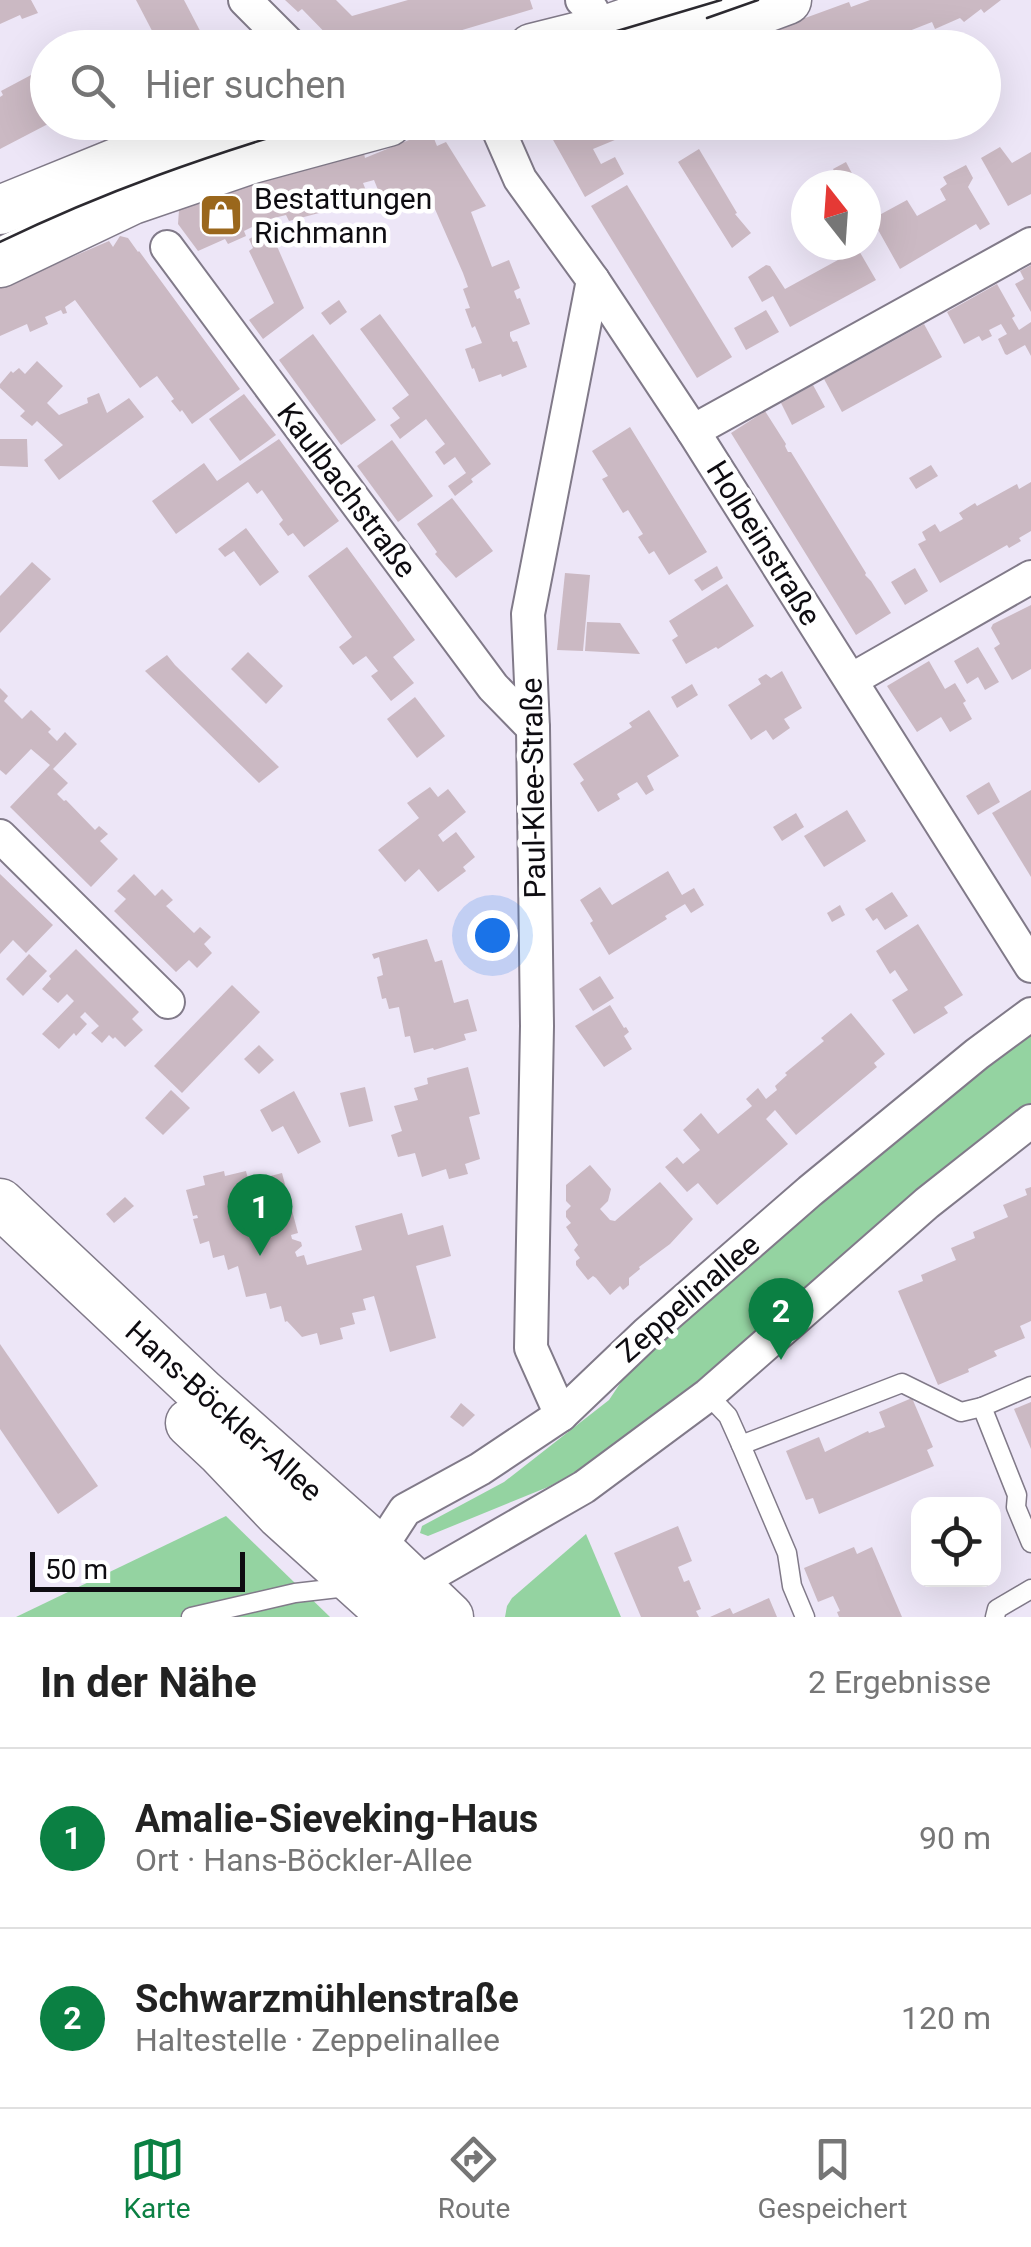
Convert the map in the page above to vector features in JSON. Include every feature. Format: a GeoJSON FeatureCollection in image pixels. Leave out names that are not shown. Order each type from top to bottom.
{"type":"FeatureCollection","features":[{"type":"Feature","properties":{"kind":"street"},"geometry":{"type":"LineString","coordinates":[[246,0],[275,30]]}},
{"type":"Feature","properties":{"kind":"street"},"geometry":{"type":"LineString","coordinates":[[604,30],[692,0]]}},
{"type":"Feature","properties":{"kind":"street"},"geometry":{"type":"LineString","coordinates":[[704,30],[787,0]]}},
{"type":"Feature","properties":{"kind":"street"},"geometry":{"type":"LineString","coordinates":[[0,210],[183,140]]}},
{"type":"Feature","properties":{"kind":"street"},"geometry":{"type":"LineString","coordinates":[[0,263],[132,200],[313,140]]}},
{"type":"Feature","properties":{"kind":"street","name":"Holbeinstraße"},"geometry":{"type":"LineString","coordinates":[[502,140],[520,179],[694,432],[1031,966]]}},
{"type":"Feature","properties":{"kind":"street"},"geometry":{"type":"LineString","coordinates":[[694,432],[1031,244]]}},
{"type":"Feature","properties":{"kind":"street","name":"Kaulbachstraße"},"geometry":{"type":"LineString","coordinates":[[166,246],[494,688],[533,728]]}},
{"type":"Feature","properties":{"kind":"street","name":"Paul-Klee-Straße"},"geometry":{"type":"LineString","coordinates":[[561,1415],[531,1348],[536,1026],[528,614],[593,280]]}},
{"type":"Feature","properties":{"kind":"street"},"geometry":{"type":"LineString","coordinates":[[851,680],[1031,577]]}},
{"type":"Feature","properties":{"kind":"street"},"geometry":{"type":"LineString","coordinates":[[0,836],[168,1002]]}},
{"type":"Feature","properties":{"kind":"street","name":"Zeppelinallee"},"geometry":{"type":"LineString","coordinates":[[388,1585],[406,1510],[480,1469],[561,1415],[646,1333],[810,1191],[1031,1014]]}},
{"type":"Feature","properties":{"kind":"street"},"geometry":{"type":"LineString","coordinates":[[388,1585],[584,1487],[708,1395],[927,1203],[1031,1121]]}},
{"type":"Feature","properties":{"kind":"street","name":"Hans-Böckler-Allee"},"geometry":{"type":"LineString","coordinates":[[0,1203],[202,1394],[388,1585]]}},
{"type":"Feature","properties":{"kind":"street","name":"Hans-Böckler-Allee"},"geometry":{"type":"LineString","coordinates":[[0,1248],[220,1452],[280,1514],[388,1585],[449,1617]]}},
{"type":"Feature","properties":{"kind":"lane"},"geometry":{"type":"LineString","coordinates":[[741,1445],[902,1383],[961,1412],[982,1408],[1031,1386]]}},
{"type":"Feature","properties":{"kind":"lane"},"geometry":{"type":"LineString","coordinates":[[708,1395],[728,1416],[741,1445],[788,1553],[792,1586],[805,1617]]}},
{"type":"Feature","properties":{"kind":"lane"},"geometry":{"type":"LineString","coordinates":[[982,1408],[1031,1542]]}},
{"type":"Feature","properties":{"kind":"lane"},"geometry":{"type":"LineString","coordinates":[[191,1617],[295,1593],[388,1585]]}},
{"type":"Feature","properties":{"kind":"lane"},"geometry":{"type":"LineString","coordinates":[[996,1617],[997,1609],[1031,1589]]}},
{"type":"Feature","properties":{"kind":"green space"},"geometry":{"type":"Polygon","coordinates":[[[1031,1017],[1031,1108],[625,1445],[548,1487],[428,1536],[420,1533],[422,1526],[504,1482],[609,1400],[651,1337],[1031,1017]]]}},
{"type":"Feature","properties":{"kind":"green space"},"geometry":{"type":"Polygon","coordinates":[[[226,1516],[330,1617],[16,1617],[226,1516]]]}},
{"type":"Feature","properties":{"kind":"green space"},"geometry":{"type":"Polygon","coordinates":[[[586,1534],[621,1617],[505,1617],[512,1598],[586,1534]]]}},
{"type":"Feature","properties":{"kind":"building"},"geometry":{"type":"Polygon","coordinates":[[[0,0],[31,0],[38,13],[22,19],[20,15],[0,24],[0,0]]]}},
{"type":"Feature","properties":{"kind":"building"},"geometry":{"type":"Polygon","coordinates":[[[136,0],[184,0],[200,30],[152,30],[136,0]]]}},
{"type":"Feature","properties":{"kind":"building"},"geometry":{"type":"Polygon","coordinates":[[[285,0],[336,0],[352,16],[408,0],[530,0],[533,9],[462,30],[322,30],[302,9],[298,12],[285,0]]]}},
{"type":"Feature","properties":{"kind":"building"},"geometry":{"type":"Polygon","coordinates":[[[870,0],[1001,0],[964,22],[960,18],[935,29],[932,22],[912,30],[772,30],[849,2],[851,7],[870,0]]]}},
{"type":"Feature","properties":{"kind":"building"},"geometry":{"type":"Polygon","coordinates":[[[30,76],[30,133],[0,149],[3,95],[1,91],[30,76]]]}},
{"type":"Feature","properties":{"kind":"building"},"geometry":{"type":"Polygon","coordinates":[[[409,140],[435,140],[437,146],[446,142],[486,206],[471,212],[492,267],[509,260],[520,288],[514,291],[530,324],[510,332],[510,336],[513,342],[517,341],[527,367],[479,382],[465,349],[482,343],[465,309],[470,308],[463,289],[468,287],[431,200],[389,217],[374,180],[363,183],[367,193],[351,198],[352,204],[334,209],[332,203],[317,207],[319,213],[289,221],[286,215],[266,220],[244,231],[246,236],[228,244],[225,239],[198,251],[178,224],[179,210],[248,179],[358,150],[365,158],[409,140]]]}},
{"type":"Feature","properties":{"kind":"building"},"geometry":{"type":"Polygon","coordinates":[[[553,140],[615,140],[593,149],[601,164],[615,157],[624,174],[585,197],[553,140]]]}},
{"type":"Feature","properties":{"kind":"building"},"geometry":{"type":"Polygon","coordinates":[[[1000,147],[1012,163],[1031,152],[1031,194],[1008,206],[981,158],[1000,147]]]}},
{"type":"Feature","properties":{"kind":"building"},"geometry":{"type":"Polygon","coordinates":[[[699,149],[735,214],[751,233],[732,248],[678,162],[699,149]]]}},
{"type":"Feature","properties":{"kind":"building"},"geometry":{"type":"Polygon","coordinates":[[[846,162],[850,170],[834,170],[846,162]]]}},
{"type":"Feature","properties":{"kind":"building"},"geometry":{"type":"Polygon","coordinates":[[[966,165],[973,178],[968,187],[990,224],[980,230],[976,224],[900,269],[881,235],[881,214],[907,200],[917,216],[946,200],[940,189],[947,184],[943,177],[966,165]]]}},
{"type":"Feature","properties":{"kind":"building"},"geometry":{"type":"Polygon","coordinates":[[[627,185],[732,357],[697,378],[591,206],[627,185]]]}},
{"type":"Feature","properties":{"kind":"building"},"geometry":{"type":"Polygon","coordinates":[[[269,228],[304,308],[263,339],[249,320],[274,303],[249,251],[253,248],[249,239],[269,228]]]}},
{"type":"Feature","properties":{"kind":"building"},"geometry":{"type":"Polygon","coordinates":[[[120,236],[128,238],[139,251],[240,389],[192,424],[171,401],[174,399],[157,376],[140,388],[75,300],[65,307],[67,313],[61,310],[45,317],[48,324],[30,332],[27,324],[0,336],[0,288],[109,241],[113,247],[120,236]]]}},
{"type":"Feature","properties":{"kind":"building"},"geometry":{"type":"Polygon","coordinates":[[[838,260],[864,260],[876,280],[790,327],[773,296],[762,302],[748,277],[770,266],[785,289],[838,260]]]}},
{"type":"Feature","properties":{"kind":"building"},"geometry":{"type":"Polygon","coordinates":[[[1031,265],[1031,312],[1015,284],[1024,279],[1020,271],[1031,265]]]}},
{"type":"Feature","properties":{"kind":"building"},"geometry":{"type":"Polygon","coordinates":[[[997,284],[1019,330],[1031,322],[1031,356],[1025,345],[1005,354],[998,339],[1007,334],[1001,324],[989,330],[992,336],[982,341],[979,336],[964,344],[947,312],[997,284]]]}},
{"type":"Feature","properties":{"kind":"building"},"geometry":{"type":"Polygon","coordinates":[[[339,300],[347,312],[330,325],[321,313],[339,300]]]}},
{"type":"Feature","properties":{"kind":"building"},"geometry":{"type":"Polygon","coordinates":[[[766,310],[779,332],[746,350],[734,328],[766,310]]]}},
{"type":"Feature","properties":{"kind":"building"},"geometry":{"type":"Polygon","coordinates":[[[380,314],[491,464],[455,496],[448,486],[466,473],[455,457],[444,465],[435,452],[445,444],[426,419],[400,439],[390,425],[400,418],[392,408],[409,395],[360,329],[380,314]]]}},
{"type":"Feature","properties":{"kind":"building"},"geometry":{"type":"Polygon","coordinates":[[[924,324],[942,357],[842,412],[824,379],[924,324]]]}},
{"type":"Feature","properties":{"kind":"building"},"geometry":{"type":"Polygon","coordinates":[[[313,334],[376,420],[341,445],[279,360],[313,334]]]}},
{"type":"Feature","properties":{"kind":"building"},"geometry":{"type":"Polygon","coordinates":[[[37,361],[63,386],[47,403],[59,415],[88,403],[87,398],[99,393],[107,413],[129,398],[144,417],[59,480],[44,460],[63,445],[37,421],[32,426],[20,416],[25,411],[0,388],[11,371],[19,368],[25,374],[37,361]]]}},
{"type":"Feature","properties":{"kind":"building"},"geometry":{"type":"Polygon","coordinates":[[[813,385],[825,407],[792,425],[781,403],[813,385]]]}},
{"type":"Feature","properties":{"kind":"building"},"geometry":{"type":"Polygon","coordinates":[[[244,394],[276,435],[240,461],[209,419],[244,394]]]}},
{"type":"Feature","properties":{"kind":"building"},"geometry":{"type":"Polygon","coordinates":[[[765,411],[891,613],[856,635],[731,433],[765,411]]]}},
{"type":"Feature","properties":{"kind":"building"},"geometry":{"type":"Polygon","coordinates":[[[630,427],[707,552],[669,575],[654,551],[649,554],[638,537],[643,534],[628,510],[623,513],[602,479],[608,476],[592,451],[630,427]]]}},
{"type":"Feature","properties":{"kind":"building"},"geometry":{"type":"Polygon","coordinates":[[[0,439],[27,439],[28,467],[0,466],[0,439]]]}},
{"type":"Feature","properties":{"kind":"building"},"geometry":{"type":"Polygon","coordinates":[[[279,439],[339,521],[304,547],[279,524],[283,520],[262,490],[257,494],[248,482],[176,534],[152,501],[204,463],[217,481],[279,439]]]}},
{"type":"Feature","properties":{"kind":"building"},"geometry":{"type":"Polygon","coordinates":[[[392,440],[433,496],[398,522],[357,466],[392,440]]]}},
{"type":"Feature","properties":{"kind":"building"},"geometry":{"type":"Polygon","coordinates":[[[931,465],[938,476],[916,489],[909,478],[931,465]]]}},
{"type":"Feature","properties":{"kind":"building"},"geometry":{"type":"Polygon","coordinates":[[[1031,482],[1031,531],[1009,548],[1007,545],[940,583],[918,544],[926,540],[922,532],[935,524],[940,532],[963,519],[959,513],[975,503],[977,506],[1017,484],[1019,489],[1031,482]]]}},
{"type":"Feature","properties":{"kind":"building"},"geometry":{"type":"Polygon","coordinates":[[[452,498],[493,551],[456,578],[417,524],[452,498]]]}},
{"type":"Feature","properties":{"kind":"building"},"geometry":{"type":"Polygon","coordinates":[[[246,528],[279,572],[260,586],[234,551],[225,557],[218,549],[246,528]]]}},
{"type":"Feature","properties":{"kind":"building"},"geometry":{"type":"Polygon","coordinates":[[[347,547],[415,640],[393,657],[414,683],[391,701],[371,676],[378,671],[366,656],[353,665],[339,647],[352,637],[308,576],[347,547]]]}},
{"type":"Feature","properties":{"kind":"building"},"geometry":{"type":"Polygon","coordinates":[[[32,562],[51,579],[0,633],[0,596],[32,562]]]}},
{"type":"Feature","properties":{"kind":"building"},"geometry":{"type":"Polygon","coordinates":[[[717,566],[723,578],[702,591],[694,580],[717,566]]]}},
{"type":"Feature","properties":{"kind":"building"},"geometry":{"type":"Polygon","coordinates":[[[915,568],[928,591],[905,605],[891,582],[915,568]]]}},
{"type":"Feature","properties":{"kind":"building"},"geometry":{"type":"Polygon","coordinates":[[[565,573],[590,575],[583,651],[557,650],[565,573]]]}},
{"type":"Feature","properties":{"kind":"building"},"geometry":{"type":"Polygon","coordinates":[[[727,584],[754,626],[686,664],[672,640],[678,636],[669,621],[727,584]]]}},
{"type":"Feature","properties":{"kind":"building"},"geometry":{"type":"Polygon","coordinates":[[[1031,605],[1031,669],[1012,680],[994,648],[1000,644],[991,628],[1031,605]]]}},
{"type":"Feature","properties":{"kind":"building"},"geometry":{"type":"Polygon","coordinates":[[[587,622],[620,623],[640,654],[585,651],[587,622]]]}},
{"type":"Feature","properties":{"kind":"building"},"geometry":{"type":"Polygon","coordinates":[[[978,647],[999,682],[985,690],[978,677],[967,684],[954,661],[978,647]]]}},
{"type":"Feature","properties":{"kind":"building"},"geometry":{"type":"Polygon","coordinates":[[[248,652],[283,686],[266,704],[231,669],[248,652]]]}},
{"type":"Feature","properties":{"kind":"building"},"geometry":{"type":"Polygon","coordinates":[[[167,655],[279,767],[259,783],[145,671],[167,655]]]}},
{"type":"Feature","properties":{"kind":"building"},"geometry":{"type":"Polygon","coordinates":[[[929,661],[945,689],[955,683],[972,719],[950,732],[941,717],[917,732],[887,686],[929,661]]]}},
{"type":"Feature","properties":{"kind":"building"},"geometry":{"type":"Polygon","coordinates":[[[782,671],[802,708],[784,719],[790,728],[773,740],[766,730],[751,740],[728,705],[761,684],[758,679],[766,674],[771,678],[782,671]]]}},
{"type":"Feature","properties":{"kind":"building"},"geometry":{"type":"Polygon","coordinates":[[[692,684],[698,695],[677,708],[671,697],[692,684]]]}},
{"type":"Feature","properties":{"kind":"building"},"geometry":{"type":"Polygon","coordinates":[[[0,688],[8,696],[4,701],[22,719],[31,710],[51,729],[48,732],[57,741],[65,732],[77,744],[53,769],[68,783],[57,794],[95,830],[99,826],[108,834],[100,841],[118,859],[91,887],[10,807],[50,765],[31,749],[6,775],[0,770],[0,688]]]}},
{"type":"Feature","properties":{"kind":"building"},"geometry":{"type":"Polygon","coordinates":[[[415,697],[445,736],[417,758],[387,719],[415,697]]]}},
{"type":"Feature","properties":{"kind":"building"},"geometry":{"type":"Polygon","coordinates":[[[649,710],[679,756],[647,776],[654,790],[646,795],[637,782],[617,794],[620,799],[598,812],[573,764],[632,727],[629,723],[649,710]]]}},
{"type":"Feature","properties":{"kind":"building"},"geometry":{"type":"Polygon","coordinates":[[[989,782],[1000,802],[978,815],[966,796],[989,782]]]}},
{"type":"Feature","properties":{"kind":"building"},"geometry":{"type":"Polygon","coordinates":[[[430,787],[438,797],[448,789],[466,812],[438,835],[443,842],[456,832],[475,857],[463,867],[466,871],[438,892],[419,869],[405,882],[378,850],[419,818],[407,803],[430,787]]]}},
{"type":"Feature","properties":{"kind":"building"},"geometry":{"type":"Polygon","coordinates":[[[1031,790],[1031,877],[992,813],[1031,790]]]}},
{"type":"Feature","properties":{"kind":"building"},"geometry":{"type":"Polygon","coordinates":[[[847,810],[866,841],[824,867],[804,836],[847,810]]]}},
{"type":"Feature","properties":{"kind":"building"},"geometry":{"type":"Polygon","coordinates":[[[796,813],[804,827],[782,841],[773,827],[796,813]]]}},
{"type":"Feature","properties":{"kind":"building"},"geometry":{"type":"Polygon","coordinates":[[[668,871],[682,895],[694,888],[704,905],[691,913],[685,904],[609,955],[580,900],[600,887],[612,905],[668,871]]]}},
{"type":"Feature","properties":{"kind":"building"},"geometry":{"type":"Polygon","coordinates":[[[0,874],[53,925],[26,953],[13,940],[0,954],[0,874]]]}},
{"type":"Feature","properties":{"kind":"building"},"geometry":{"type":"Polygon","coordinates":[[[134,874],[155,896],[162,889],[173,900],[166,906],[194,933],[200,927],[211,937],[204,944],[212,953],[197,968],[189,960],[176,972],[114,911],[126,899],[117,891],[134,874]]]}},
{"type":"Feature","properties":{"kind":"building"},"geometry":{"type":"Polygon","coordinates":[[[892,892],[908,916],[885,930],[865,909],[892,892]]]}},
{"type":"Feature","properties":{"kind":"building"},"geometry":{"type":"Polygon","coordinates":[[[840,905],[845,915],[832,922],[827,913],[840,905]]]}},
{"type":"Feature","properties":{"kind":"building"},"geometry":{"type":"Polygon","coordinates":[[[918,924],[963,995],[944,1007],[948,1013],[914,1034],[892,1000],[908,990],[895,970],[890,974],[876,951],[918,924]]]}},
{"type":"Feature","properties":{"kind":"building"},"geometry":{"type":"Polygon","coordinates":[[[427,939],[435,962],[442,960],[454,1003],[468,999],[477,1031],[464,1034],[466,1040],[414,1053],[410,1036],[405,1037],[399,1007],[389,1009],[386,998],[382,999],[377,977],[383,975],[379,957],[374,959],[372,954],[427,939]]]}},
{"type":"Feature","properties":{"kind":"building"},"geometry":{"type":"Polygon","coordinates":[[[76,949],[139,1012],[132,1019],[143,1030],[125,1047],[109,1035],[102,1043],[91,1033],[99,1026],[85,1012],[80,1017],[87,1024],[59,1049],[42,1034],[74,1001],[67,994],[58,1003],[42,989],[51,979],[49,976],[76,949]]]}},
{"type":"Feature","properties":{"kind":"building"},"geometry":{"type":"Polygon","coordinates":[[[29,954],[47,971],[23,996],[6,979],[29,954]]]}},
{"type":"Feature","properties":{"kind":"building"},"geometry":{"type":"Polygon","coordinates":[[[600,976],[614,998],[593,1011],[579,989],[600,976]]]}},
{"type":"Feature","properties":{"kind":"building"},"geometry":{"type":"Polygon","coordinates":[[[232,985],[260,1012],[182,1093],[154,1066],[232,985]]]}},
{"type":"Feature","properties":{"kind":"building"},"geometry":{"type":"Polygon","coordinates":[[[610,1005],[629,1032],[624,1036],[632,1049],[604,1067],[575,1026],[610,1005]]]}},
{"type":"Feature","properties":{"kind":"building"},"geometry":{"type":"Polygon","coordinates":[[[851,1013],[885,1054],[874,1063],[877,1067],[796,1135],[775,1110],[766,1119],[788,1144],[717,1205],[698,1183],[687,1192],[665,1167],[677,1157],[683,1164],[700,1150],[683,1130],[701,1113],[718,1134],[752,1106],[746,1099],[758,1088],[766,1099],[777,1090],[775,1086],[785,1073],[851,1013]]]}},
{"type":"Feature","properties":{"kind":"building"},"geometry":{"type":"Polygon","coordinates":[[[259,1045],[274,1060],[259,1074],[244,1059],[259,1045]]]}},
{"type":"Feature","properties":{"kind":"building"},"geometry":{"type":"Polygon","coordinates":[[[468,1067],[480,1114],[469,1117],[480,1159],[465,1164],[468,1174],[449,1179],[446,1169],[422,1177],[415,1153],[398,1157],[391,1135],[402,1131],[394,1106],[418,1100],[414,1088],[428,1084],[427,1078],[468,1067]]]}},
{"type":"Feature","properties":{"kind":"building"},"geometry":{"type":"Polygon","coordinates":[[[365,1087],[373,1121],[349,1127],[340,1093],[365,1087]]]}},
{"type":"Feature","properties":{"kind":"building"},"geometry":{"type":"Polygon","coordinates":[[[171,1090],[190,1108],[163,1135],[145,1118],[171,1090]]]}},
{"type":"Feature","properties":{"kind":"building"},"geometry":{"type":"Polygon","coordinates":[[[294,1091],[321,1142],[298,1154],[283,1126],[272,1132],[260,1110],[294,1091]]]}},
{"type":"Feature","properties":{"kind":"building"},"geometry":{"type":"Polygon","coordinates":[[[590,1165],[611,1189],[608,1201],[600,1209],[610,1220],[615,1221],[660,1182],[693,1219],[670,1244],[639,1267],[629,1278],[629,1285],[623,1290],[620,1286],[610,1295],[596,1278],[588,1280],[576,1265],[580,1258],[574,1250],[578,1245],[566,1227],[571,1223],[566,1211],[571,1206],[566,1201],[566,1185],[590,1165]]]}},
{"type":"Feature","properties":{"kind":"building"},"geometry":{"type":"Polygon","coordinates":[[[224,1171],[225,1176],[246,1171],[250,1187],[256,1185],[255,1180],[282,1173],[298,1233],[291,1235],[292,1239],[302,1246],[295,1252],[297,1257],[304,1255],[307,1265],[362,1250],[355,1226],[402,1213],[408,1235],[443,1225],[451,1256],[416,1266],[436,1338],[390,1352],[374,1296],[363,1299],[366,1310],[352,1313],[355,1324],[340,1328],[343,1339],[320,1345],[317,1333],[302,1337],[285,1322],[281,1306],[270,1309],[266,1293],[246,1297],[238,1266],[228,1270],[224,1255],[213,1258],[209,1241],[200,1244],[193,1219],[198,1218],[193,1216],[186,1190],[205,1185],[203,1176],[224,1171]]]}},
{"type":"Feature","properties":{"kind":"building"},"geometry":{"type":"Polygon","coordinates":[[[1031,1187],[1031,1321],[1020,1326],[1025,1338],[994,1351],[997,1356],[968,1369],[969,1372],[938,1385],[898,1291],[923,1281],[921,1275],[956,1260],[951,1248],[975,1238],[973,1232],[1008,1217],[1003,1205],[1027,1195],[1025,1189],[1031,1187]]]}},
{"type":"Feature","properties":{"kind":"building"},"geometry":{"type":"Polygon","coordinates":[[[125,1197],[134,1206],[114,1223],[106,1214],[125,1197]]]}},
{"type":"Feature","properties":{"kind":"building"},"geometry":{"type":"Polygon","coordinates":[[[0,1344],[98,1486],[58,1514],[0,1429],[0,1344]]]}},
{"type":"Feature","properties":{"kind":"building"},"geometry":{"type":"Polygon","coordinates":[[[912,1398],[933,1447],[927,1450],[934,1466],[819,1514],[813,1498],[806,1500],[786,1451],[819,1437],[825,1452],[885,1427],[879,1412],[912,1398]]]}},
{"type":"Feature","properties":{"kind":"building"},"geometry":{"type":"Polygon","coordinates":[[[1031,1402],[1031,1449],[1014,1409],[1031,1402]]]}},
{"type":"Feature","properties":{"kind":"building"},"geometry":{"type":"Polygon","coordinates":[[[461,1403],[475,1415],[463,1427],[450,1417],[461,1403]]]}},
{"type":"Feature","properties":{"kind":"building"},"geometry":{"type":"Polygon","coordinates":[[[678,1526],[692,1561],[678,1567],[684,1582],[689,1580],[701,1609],[696,1611],[699,1617],[641,1617],[614,1553],[678,1526]]]}},
{"type":"Feature","properties":{"kind":"building"},"geometry":{"type":"Polygon","coordinates":[[[854,1547],[857,1554],[872,1547],[902,1617],[839,1617],[833,1596],[818,1602],[804,1568],[854,1547]]]}},
{"type":"Feature","properties":{"kind":"building"},"geometry":{"type":"Polygon","coordinates":[[[769,1598],[777,1617],[710,1617],[730,1608],[733,1614],[769,1598]]]}},
{"type":"Feature","properties":{"kind":"tram line"},"geometry":{"type":"LineString","coordinates":[[620,30],[721,0]]}},
{"type":"Feature","properties":{"kind":"tram line"},"geometry":{"type":"LineString","coordinates":[[707,18],[758,0]]}},
{"type":"Feature","properties":{"kind":"tram line"},"geometry":{"type":"LineString","coordinates":[[0,242],[158,175],[264,140]]}},
{"type":"Feature","properties":{"kind":"place","name":"Bestattungen Richmann"},"geometry":{"type":"Point","coordinates":[221,215]}},
{"type":"Feature","properties":{"kind":"place","name":"Amalie-Sieveking-Haus"},"geometry":{"type":"Point","coordinates":[260,1256]}},
{"type":"Feature","properties":{"kind":"place","name":"Schwarzmühlenstraße"},"geometry":{"type":"Point","coordinates":[781,1360]}}]}
